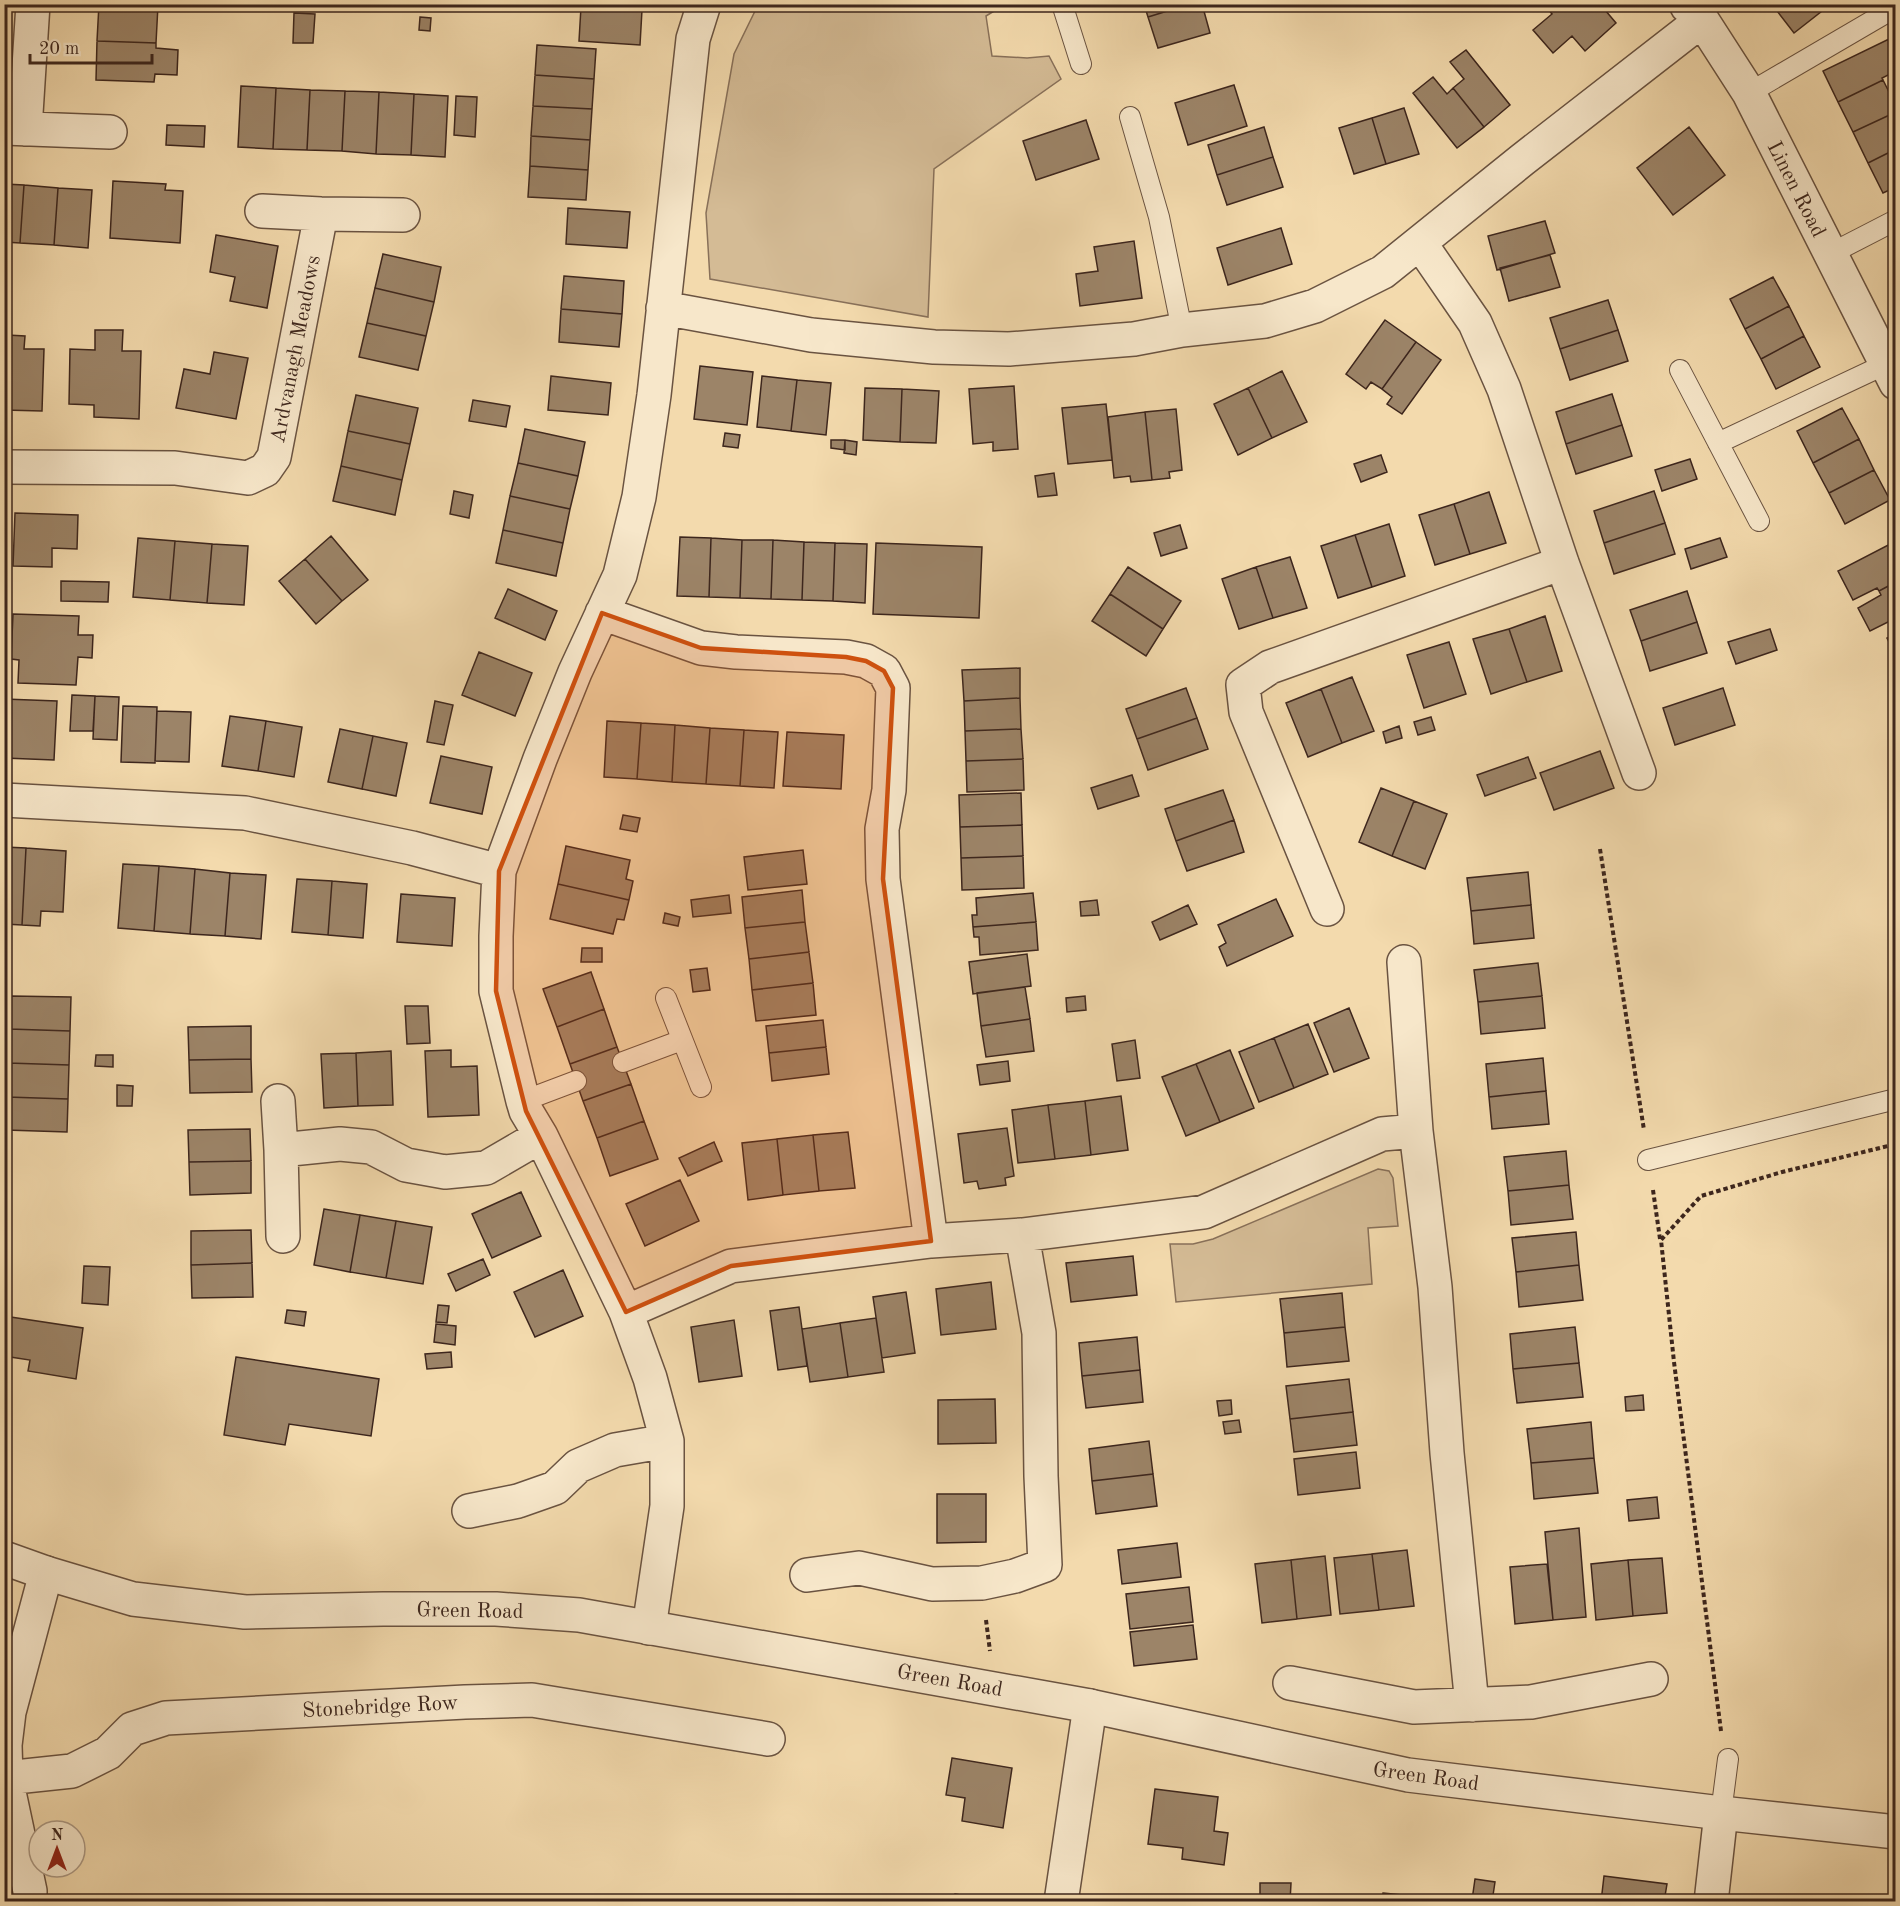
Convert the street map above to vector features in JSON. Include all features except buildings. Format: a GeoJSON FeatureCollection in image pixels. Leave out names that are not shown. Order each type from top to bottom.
{"type":"FeatureCollection","features":[{"type":"Feature","properties":{"kind":"street"},"geometry":{"type":"LineString","coordinates":[[33,4],[15,128],[110,132]]}},
{"type":"Feature","properties":{"kind":"street"},"geometry":{"type":"LineString","coordinates":[[649,1628],[667,1506],[667,1441],[650,1378],[626,1312],[541,1136],[526,1111],[496,991],[495,936],[499,871],[544,748],[575,672],[620,575],[639,497],[654,395],[693,39],[704,4]]}},
{"type":"Feature","properties":{"kind":"street"},"geometry":{"type":"LineString","coordinates":[[663,308],[811,335],[934,347],[1009,349],[1134,339],[1182,330],[1265,321],[1315,306],[1383,272],[1694,12]]}},
{"type":"Feature","properties":{"kind":"street","name":"Linen Road"},"geometry":{"type":"LineString","coordinates":[[1694,12],[1749,93],[1891,373]]}},
{"type":"Feature","properties":{"kind":"street"},"geometry":{"type":"LineString","coordinates":[[262,211],[403,215]]}},
{"type":"Feature","properties":{"kind":"street","name":"Ardvanagh Meadows"},"geometry":{"type":"LineString","coordinates":[[4,466],[175,468],[248,478],[265,470],[274,457],[321,214]]}},
{"type":"Feature","properties":{"kind":"street"},"geometry":{"type":"LineString","coordinates":[[1420,243],[1475,323],[1504,389],[1562,563],[1639,773]]}},
{"type":"Feature","properties":{"kind":"street"},"geometry":{"type":"LineString","coordinates":[[1327,909],[1246,712],[1244,685],[1270,667],[1562,563]]}},
{"type":"Feature","properties":{"kind":"street"},"geometry":{"type":"LineString","coordinates":[[602,613],[700,648],[846,657],[866,661],[884,671],[892,688],[889,790],[882,829],[883,879],[931,1241]]}},
{"type":"Feature","properties":{"kind":"street"},"geometry":{"type":"LineString","coordinates":[[4,800],[245,813],[412,848],[499,871]]}},
{"type":"Feature","properties":{"kind":"street"},"geometry":{"type":"LineString","coordinates":[[1404,962],[1416,1131],[1436,1287],[1447,1453],[1472,1705]]}},
{"type":"Feature","properties":{"kind":"street"},"geometry":{"type":"LineString","coordinates":[[278,1101],[283,1236]]}},
{"type":"Feature","properties":{"kind":"street"},"geometry":{"type":"LineString","coordinates":[[626,1312],[731,1266],[931,1241],[1022,1235],[1204,1212],[1382,1134],[1416,1131]]}},
{"type":"Feature","properties":{"kind":"street"},"geometry":{"type":"LineString","coordinates":[[281,1150],[340,1144],[370,1147],[406,1165],[446,1172],[486,1168],[541,1136]]}},
{"type":"Feature","properties":{"kind":"street"},"geometry":{"type":"LineString","coordinates":[[807,1575],[859,1568],[932,1584],[982,1583],[1015,1576],[1045,1565],[1039,1333],[1022,1235]]}},
{"type":"Feature","properties":{"kind":"street"},"geometry":{"type":"LineString","coordinates":[[469,1511],[518,1501],[555,1488],[578,1466],[615,1450],[667,1441]]}},
{"type":"Feature","properties":{"kind":"street","name":"Green Road"},"geometry":{"type":"LineString","coordinates":[[4,1558],[133,1599],[245,1612],[496,1609],[579,1616],[1090,1706],[1408,1775],[1896,1832]]}},
{"type":"Feature","properties":{"kind":"street"},"geometry":{"type":"LineString","coordinates":[[30,1902],[30,1891],[6,1778],[5,1745],[9,1712],[46,1573]]}},
{"type":"Feature","properties":{"kind":"street"},"geometry":{"type":"LineString","coordinates":[[1290,1683],[1414,1707],[1531,1702],[1651,1679]]}},
{"type":"Feature","properties":{"kind":"street","name":"Stonebridge Row"},"geometry":{"type":"LineString","coordinates":[[6,1778],[72,1771],[108,1754],[132,1729],[166,1718],[465,1702],[532,1700],[768,1739]]}},
{"type":"Feature","properties":{"kind":"street"},"geometry":{"type":"LineString","coordinates":[[1061,1902],[1090,1706]]}},
{"type":"Feature","properties":{"kind":"street"},"geometry":{"type":"LineString","coordinates":[[1711,1902],[1721,1813]]}},
{"type":"Feature","properties":{"kind":"lane"},"geometry":{"type":"LineString","coordinates":[[1062,4],[1081,64]]}},
{"type":"Feature","properties":{"kind":"lane"},"geometry":{"type":"LineString","coordinates":[[1749,93],[1896,7]]}},
{"type":"Feature","properties":{"kind":"lane"},"geometry":{"type":"LineString","coordinates":[[1130,117],[1159,217],[1182,330]]}},
{"type":"Feature","properties":{"kind":"lane"},"geometry":{"type":"LineString","coordinates":[[1830,254],[1896,220]]}},
{"type":"Feature","properties":{"kind":"lane"},"geometry":{"type":"LineString","coordinates":[[1680,370],[1759,520]]}},
{"type":"Feature","properties":{"kind":"lane"},"geometry":{"type":"LineString","coordinates":[[1718,443],[1891,373]]}},
{"type":"Feature","properties":{"kind":"lane"},"geometry":{"type":"LineString","coordinates":[[666,998],[700,1087]]}},
{"type":"Feature","properties":{"kind":"lane"},"geometry":{"type":"LineString","coordinates":[[623,1062],[682,1040]]}},
{"type":"Feature","properties":{"kind":"lane"},"geometry":{"type":"LineString","coordinates":[[523,1101],[576,1081]]}},
{"type":"Feature","properties":{"kind":"lane"},"geometry":{"type":"LineString","coordinates":[[1648,1160],[1896,1100]]}},
{"type":"Feature","properties":{"kind":"lane"},"geometry":{"type":"LineString","coordinates":[[1721,1813],[1728,1759]]}},
{"type":"Feature","properties":{"kind":"path"},"geometry":{"type":"LineString","coordinates":[[1600,849],[1661,1240],[1720,1730],[1728,1759]]}},
{"type":"Feature","properties":{"kind":"path"},"geometry":{"type":"LineString","coordinates":[[1661,1240],[1701,1196],[1782,1172],[1896,1144]]}},
{"type":"Feature","properties":{"kind":"path"},"geometry":{"type":"LineString","coordinates":[[982,1583],[994,1688]]}},
{"type":"Feature","properties":{"kind":"highlighted area"},"geometry":{"type":"Polygon","coordinates":[[[602,613],[701,648],[846,657],[866,661],[884,671],[893,688],[883,879],[931,1241],[731,1266],[626,1312],[526,1111],[496,991],[499,871],[602,613]]]}},
{"type":"Feature","properties":{"kind":"shaded area"},"geometry":{"type":"Polygon","coordinates":[[[758,5],[1004,5],[986,16],[992,56],[1027,58],[1049,56],[1061,79],[934,169],[928,317],[710,279],[706,213],[734,54],[758,5]]]}},
{"type":"Feature","properties":{"kind":"shaded area"},"geometry":{"type":"Polygon","coordinates":[[[1378,1169],[1389,1171],[1393,1178],[1398,1226],[1368,1228],[1372,1284],[1176,1302],[1170,1244],[1193,1244],[1213,1239],[1378,1169]]]}}]}
